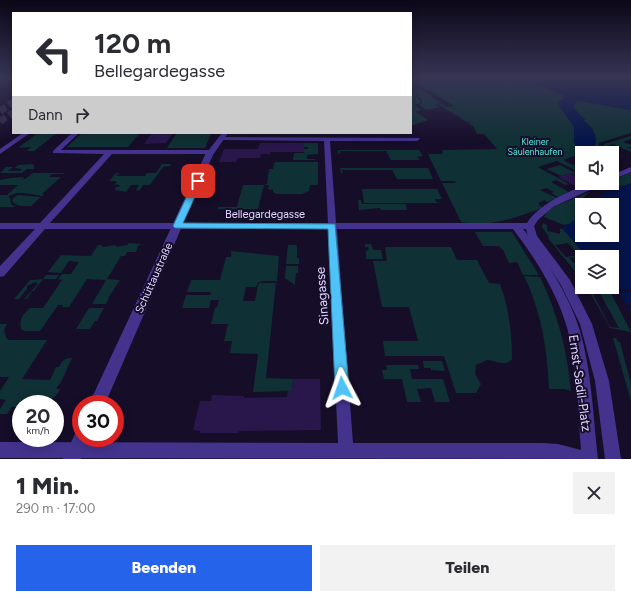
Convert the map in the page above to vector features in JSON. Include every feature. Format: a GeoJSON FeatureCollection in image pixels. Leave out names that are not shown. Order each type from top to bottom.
{"type":"FeatureCollection","features":[{"type":"Feature","properties":{"kind":"street"},"geometry":{"type":"LineString","coordinates":[[0,152],[26,134]]}},
{"type":"Feature","properties":{"kind":"street"},"geometry":{"type":"LineString","coordinates":[[75,134],[56,152],[211,152]]}},
{"type":"Feature","properties":{"kind":"street"},"geometry":{"type":"LineString","coordinates":[[223,136],[327,140],[417,139]]}},
{"type":"Feature","properties":{"kind":"street","name":"Schüttaustraße"},"geometry":{"type":"LineString","coordinates":[[101,395],[211,152],[223,136]]}},
{"type":"Feature","properties":{"kind":"street","name":"Sinagasse"},"geometry":{"type":"LineString","coordinates":[[327,140],[347,455]]}},
{"type":"Feature","properties":{"kind":"street"},"geometry":{"type":"LineString","coordinates":[[0,273],[110,152]]}},
{"type":"Feature","properties":{"kind":"street"},"geometry":{"type":"LineString","coordinates":[[619,174],[628,170]]}},
{"type":"Feature","properties":{"kind":"street"},"geometry":{"type":"LineString","coordinates":[[530,226],[532,219],[548,206],[585,190]]}},
{"type":"Feature","properties":{"kind":"street","name":"Bellegardegasse"},"geometry":{"type":"LineString","coordinates":[[0,226],[530,226]]}},
{"type":"Feature","properties":{"kind":"street","name":"Ernst-Sadil-Platz"},"geometry":{"type":"LineString","coordinates":[[516,226],[538,258],[558,293],[574,332],[582,382],[588,459]]}},
{"type":"Feature","properties":{"kind":"street","name":"Ernst-Sadil-Platz"},"geometry":{"type":"LineString","coordinates":[[530,226],[533,236],[566,283],[586,324],[602,381],[613,459]]}},
{"type":"Feature","properties":{"kind":"street"},"geometry":{"type":"LineString","coordinates":[[0,450],[77,449],[347,455],[543,451],[558,452],[588,459]]}},
{"type":"Feature","properties":{"kind":"green space"},"geometry":{"type":"Polygon","coordinates":[[[412,98],[418,98],[420,100],[420,103],[414,105],[422,110],[416,112],[428,120],[412,126],[412,98]]]}},
{"type":"Feature","properties":{"kind":"green space"},"geometry":{"type":"Polygon","coordinates":[[[420,98],[434,98],[441,103],[435,104],[440,107],[426,110],[419,105],[422,103],[420,98]]]}},
{"type":"Feature","properties":{"kind":"green space","name":"Kleiner Säulenhaufen"},"geometry":{"type":"Polygon","coordinates":[[[442,98],[563,98],[560,101],[560,107],[558,107],[561,108],[574,126],[582,146],[575,146],[575,156],[563,160],[575,166],[575,170],[557,161],[538,167],[569,184],[565,185],[556,180],[551,182],[569,192],[558,197],[551,193],[554,192],[546,188],[540,190],[557,198],[547,202],[545,200],[538,203],[542,208],[503,221],[483,223],[461,222],[442,183],[456,183],[455,181],[441,181],[428,154],[442,154],[443,150],[497,149],[484,134],[477,134],[473,126],[468,123],[471,122],[467,122],[438,104],[442,104],[447,107],[454,106],[442,98]]]}},
{"type":"Feature","properties":{"kind":"green space"},"geometry":{"type":"Polygon","coordinates":[[[580,101],[631,110],[631,133],[599,143],[599,146],[593,146],[593,129],[577,112],[574,107],[576,102],[580,101]]]}},
{"type":"Feature","properties":{"kind":"green space"},"geometry":{"type":"Polygon","coordinates":[[[37,134],[56,134],[34,151],[27,151],[31,147],[18,148],[37,134]]]}},
{"type":"Feature","properties":{"kind":"green space"},"geometry":{"type":"Polygon","coordinates":[[[81,134],[139,134],[128,147],[67,147],[81,134]]]}},
{"type":"Feature","properties":{"kind":"green space"},"geometry":{"type":"Polygon","coordinates":[[[176,134],[211,134],[205,148],[167,148],[176,134]]]}},
{"type":"Feature","properties":{"kind":"green space"},"geometry":{"type":"Polygon","coordinates":[[[631,136],[631,139],[623,142],[631,145],[631,147],[627,148],[631,149],[631,152],[619,146],[613,144],[603,146],[604,144],[631,136]]]}},
{"type":"Feature","properties":{"kind":"green space"},"geometry":{"type":"Polygon","coordinates":[[[304,143],[318,143],[318,154],[307,155],[307,159],[315,160],[293,160],[294,153],[304,153],[304,149],[308,149],[308,147],[304,147],[304,143]]]}},
{"type":"Feature","properties":{"kind":"green space"},"geometry":{"type":"Polygon","coordinates":[[[338,150],[419,150],[423,156],[417,157],[420,160],[391,160],[386,151],[340,151],[340,154],[338,154],[338,150]]]}},
{"type":"Feature","properties":{"kind":"green space"},"geometry":{"type":"Polygon","coordinates":[[[318,162],[318,185],[310,185],[309,191],[302,194],[276,194],[273,190],[268,189],[269,185],[264,185],[267,184],[269,169],[273,169],[274,163],[318,162]]]}},
{"type":"Feature","properties":{"kind":"green space"},"geometry":{"type":"Polygon","coordinates":[[[162,164],[171,164],[170,166],[163,167],[150,185],[143,185],[139,191],[136,190],[139,185],[131,185],[126,192],[115,190],[116,187],[119,187],[120,185],[114,185],[117,181],[109,181],[116,173],[120,173],[116,175],[118,176],[145,176],[147,173],[156,173],[162,164]]]}},
{"type":"Feature","properties":{"kind":"green space"},"geometry":{"type":"Polygon","coordinates":[[[19,165],[34,165],[34,169],[27,169],[22,173],[0,173],[6,167],[13,167],[8,171],[20,171],[22,169],[14,168],[19,165]]]}},
{"type":"Feature","properties":{"kind":"green space"},"geometry":{"type":"Polygon","coordinates":[[[560,165],[575,172],[575,175],[571,173],[561,176],[546,169],[560,165]]]}},
{"type":"Feature","properties":{"kind":"green space"},"geometry":{"type":"Polygon","coordinates":[[[340,168],[428,168],[433,179],[397,179],[392,170],[342,170],[343,173],[341,173],[340,168]]]}},
{"type":"Feature","properties":{"kind":"green space"},"geometry":{"type":"Polygon","coordinates":[[[33,173],[65,173],[52,174],[49,177],[61,177],[42,194],[44,195],[43,196],[15,193],[8,197],[10,198],[11,204],[15,207],[0,207],[0,195],[7,195],[18,185],[0,185],[0,180],[24,177],[23,179],[25,179],[33,173]]]}},
{"type":"Feature","properties":{"kind":"green space"},"geometry":{"type":"Polygon","coordinates":[[[629,173],[631,174],[631,183],[619,188],[619,178],[629,173]]]}},
{"type":"Feature","properties":{"kind":"green space"},"geometry":{"type":"Polygon","coordinates":[[[243,185],[264,185],[258,209],[217,209],[218,207],[237,207],[243,185]]]}},
{"type":"Feature","properties":{"kind":"green space"},"geometry":{"type":"Polygon","coordinates":[[[362,189],[437,189],[442,199],[435,199],[436,202],[441,203],[364,203],[362,189]]]}},
{"type":"Feature","properties":{"kind":"green space"},"geometry":{"type":"Polygon","coordinates":[[[589,192],[590,192],[583,198],[575,198],[575,220],[570,224],[564,225],[544,217],[549,209],[589,192]]]}},
{"type":"Feature","properties":{"kind":"green space"},"geometry":{"type":"Polygon","coordinates":[[[18,195],[41,197],[31,206],[23,206],[12,201],[13,198],[18,195]]]}},
{"type":"Feature","properties":{"kind":"green space"},"geometry":{"type":"Polygon","coordinates":[[[358,200],[361,200],[362,204],[406,204],[407,210],[381,210],[380,208],[359,210],[358,200]]]}},
{"type":"Feature","properties":{"kind":"green space"},"geometry":{"type":"Polygon","coordinates":[[[543,223],[547,225],[547,231],[560,234],[560,228],[564,230],[581,250],[575,251],[568,243],[555,245],[566,257],[575,256],[569,258],[575,263],[575,271],[548,238],[549,237],[542,227],[543,223]]]}},
{"type":"Feature","properties":{"kind":"green space"},"geometry":{"type":"Polygon","coordinates":[[[475,232],[512,232],[539,275],[523,275],[517,262],[509,263],[503,250],[499,246],[483,246],[475,232]]]}},
{"type":"Feature","properties":{"kind":"green space"},"geometry":{"type":"Polygon","coordinates":[[[129,243],[141,244],[138,246],[136,252],[127,252],[125,256],[121,256],[107,279],[120,280],[108,298],[106,304],[92,304],[106,280],[87,279],[69,307],[62,307],[63,305],[58,305],[40,331],[24,331],[21,329],[21,320],[25,312],[30,308],[43,308],[62,280],[58,279],[62,274],[71,274],[79,262],[69,261],[61,273],[48,272],[61,255],[91,256],[98,245],[102,245],[102,247],[116,245],[116,247],[127,245],[129,243]]]}},
{"type":"Feature","properties":{"kind":"green space"},"geometry":{"type":"Polygon","coordinates":[[[365,244],[371,244],[373,250],[381,250],[383,259],[366,259],[366,251],[369,249],[368,247],[365,247],[365,244]]]}},
{"type":"Feature","properties":{"kind":"green space"},"geometry":{"type":"Polygon","coordinates":[[[288,245],[297,245],[297,258],[299,258],[299,264],[286,264],[288,245]]]}},
{"type":"Feature","properties":{"kind":"green space"},"geometry":{"type":"Polygon","coordinates":[[[385,247],[451,247],[457,260],[477,260],[489,283],[500,284],[506,302],[512,359],[506,363],[487,360],[476,365],[475,374],[481,384],[476,393],[456,393],[444,356],[385,356],[383,341],[418,341],[409,307],[382,307],[373,261],[387,261],[385,247]]]}},
{"type":"Feature","properties":{"kind":"green space"},"geometry":{"type":"Polygon","coordinates":[[[231,251],[279,256],[277,281],[262,281],[258,283],[256,287],[246,287],[243,301],[255,301],[258,285],[260,283],[276,283],[266,378],[293,379],[292,391],[253,392],[258,354],[230,353],[232,341],[224,341],[228,324],[211,324],[215,308],[217,307],[219,300],[211,300],[209,308],[182,308],[186,295],[210,295],[211,292],[187,292],[191,280],[220,280],[226,257],[231,257],[231,251]]]}},
{"type":"Feature","properties":{"kind":"green space"},"geometry":{"type":"Polygon","coordinates":[[[286,266],[298,266],[295,285],[285,278],[286,266]]]}},
{"type":"Feature","properties":{"kind":"green space"},"geometry":{"type":"Polygon","coordinates":[[[46,275],[59,275],[56,279],[43,279],[46,275]]]}},
{"type":"Feature","properties":{"kind":"green space"},"geometry":{"type":"Polygon","coordinates":[[[524,276],[540,277],[552,305],[561,332],[571,391],[564,389],[549,389],[547,359],[542,331],[535,304],[524,276]]]}},
{"type":"Feature","properties":{"kind":"green space"},"geometry":{"type":"Polygon","coordinates":[[[43,279],[27,299],[24,299],[38,284],[35,282],[27,286],[27,289],[19,299],[14,299],[30,280],[43,279]]]}},
{"type":"Feature","properties":{"kind":"green space"},"geometry":{"type":"Polygon","coordinates":[[[591,294],[593,294],[610,327],[619,328],[600,294],[612,294],[631,332],[610,328],[591,294]]]}},
{"type":"Feature","properties":{"kind":"green space"},"geometry":{"type":"Polygon","coordinates":[[[89,308],[104,308],[97,321],[95,321],[90,329],[76,329],[89,308]]]}},
{"type":"Feature","properties":{"kind":"green space"},"geometry":{"type":"Polygon","coordinates":[[[0,324],[7,324],[4,330],[6,338],[9,340],[47,340],[22,379],[50,380],[56,367],[59,367],[65,359],[72,358],[62,380],[56,389],[60,389],[56,395],[12,395],[12,407],[7,414],[0,414],[0,409],[6,400],[0,399],[0,391],[9,377],[0,377],[0,324]]]}},
{"type":"Feature","properties":{"kind":"green space"},"geometry":{"type":"Polygon","coordinates":[[[613,338],[616,338],[618,342],[620,342],[631,384],[631,401],[613,338]]]}},
{"type":"Feature","properties":{"kind":"green space"},"geometry":{"type":"Polygon","coordinates":[[[423,361],[442,361],[445,371],[424,368],[423,361]]]}},
{"type":"Feature","properties":{"kind":"green space"},"geometry":{"type":"Polygon","coordinates":[[[386,365],[418,365],[419,369],[410,369],[412,379],[443,379],[450,402],[435,402],[431,388],[417,389],[421,402],[407,402],[402,379],[384,379],[382,370],[387,370],[386,365]]]}},
{"type":"Feature","properties":{"kind":"shaded area"},"geometry":{"type":"Polygon","coordinates":[[[563,98],[631,98],[631,110],[580,101],[576,102],[574,107],[577,112],[585,119],[584,121],[594,132],[596,139],[595,146],[575,146],[574,127],[558,104],[563,98]]]}},
{"type":"Feature","properties":{"kind":"shaded area"},"geometry":{"type":"Polygon","coordinates":[[[631,183],[631,330],[612,294],[619,294],[619,250],[581,250],[564,230],[564,225],[570,224],[574,220],[575,242],[619,242],[619,198],[598,198],[605,193],[604,191],[619,190],[619,187],[631,183]]]}},
{"type":"Feature","properties":{"kind":"pier"},"geometry":{"type":"Polygon","coordinates":[[[619,289],[631,290],[631,292],[619,292],[619,289]]]}},
{"type":"Feature","properties":{"kind":"pier"},"geometry":{"type":"Polygon","coordinates":[[[619,292],[627,305],[631,306],[628,307],[631,312],[631,330],[612,294],[619,294],[619,292]]]}},
{"type":"Feature","properties":{"kind":"building"},"geometry":{"type":"Polygon","coordinates":[[[151,134],[172,134],[166,143],[144,144],[151,134]]]}},
{"type":"Feature","properties":{"kind":"building"},"geometry":{"type":"Polygon","coordinates":[[[260,143],[304,143],[304,152],[270,152],[270,154],[261,154],[260,158],[238,158],[236,162],[219,162],[224,149],[258,149],[260,143]]]}},
{"type":"Feature","properties":{"kind":"building"},"geometry":{"type":"Polygon","coordinates":[[[569,173],[575,176],[575,186],[558,177],[569,173]]]}},
{"type":"Feature","properties":{"kind":"building"},"geometry":{"type":"Polygon","coordinates":[[[293,379],[320,379],[321,430],[200,433],[200,431],[193,430],[200,401],[211,401],[212,395],[244,396],[244,398],[287,397],[288,391],[292,391],[293,379]]]}},
{"type":"Feature","properties":{"kind":"tunnel"},"geometry":{"type":"LineString","coordinates":[[0,111],[12,103]]}},
{"type":"Feature","properties":{"kind":"tunnel"},"geometry":{"type":"LineString","coordinates":[[1,120],[0,121],[12,114]]}},
{"type":"Feature","properties":{"kind":"route"},"geometry":{"type":"LineString","coordinates":[[198,181],[178,226],[332,226],[342,388]]}}]}
